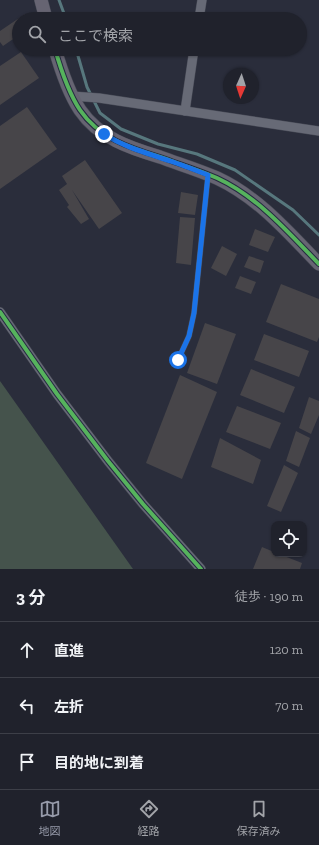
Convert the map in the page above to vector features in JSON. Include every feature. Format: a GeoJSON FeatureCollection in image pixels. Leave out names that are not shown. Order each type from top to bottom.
{"type":"FeatureCollection","features":[{"type":"Feature","properties":{"kind":"street"},"geometry":{"type":"LineString","coordinates":[[41,0],[44,12]]}},
{"type":"Feature","properties":{"kind":"street"},"geometry":{"type":"LineString","coordinates":[[200,12],[202,0]]}},
{"type":"Feature","properties":{"kind":"street"},"geometry":{"type":"LineString","coordinates":[[57,56],[72,96],[87,119],[104,134],[131,148],[172,161],[217,178],[236,189],[275,219],[319,264]]}},
{"type":"Feature","properties":{"kind":"street"},"geometry":{"type":"LineString","coordinates":[[185,111],[193,56]]}},
{"type":"Feature","properties":{"kind":"street"},"geometry":{"type":"LineString","coordinates":[[72,96],[87,96],[319,131]]}},
{"type":"Feature","properties":{"kind":"street"},"geometry":{"type":"LineString","coordinates":[[0,312],[57,394],[108,461],[143,504],[201,569]]}},
{"type":"Feature","properties":{"kind":"lane"},"geometry":{"type":"LineString","coordinates":[[178,360],[189,336],[194,313],[208,175]]}},
{"type":"Feature","properties":{"kind":"shaded area"},"geometry":{"type":"Polygon","coordinates":[[[0,381],[133,569],[0,569],[0,381]]]}},
{"type":"Feature","properties":{"kind":"building"},"geometry":{"type":"Polygon","coordinates":[[[12,23],[12,40],[3,46],[0,42],[0,31],[12,23]]]}},
{"type":"Feature","properties":{"kind":"building"},"geometry":{"type":"Polygon","coordinates":[[[15,56],[24,56],[39,78],[0,105],[0,66],[15,56]]]}},
{"type":"Feature","properties":{"kind":"building"},"geometry":{"type":"Polygon","coordinates":[[[27,107],[57,149],[0,189],[0,126],[27,107]]]}},
{"type":"Feature","properties":{"kind":"building"},"geometry":{"type":"Polygon","coordinates":[[[85,160],[122,213],[99,229],[72,190],[89,219],[81,224],[67,207],[69,205],[59,190],[67,184],[62,176],[85,160]]]}},
{"type":"Feature","properties":{"kind":"building"},"geometry":{"type":"Polygon","coordinates":[[[181,192],[198,195],[195,215],[178,213],[181,192]]]}},
{"type":"Feature","properties":{"kind":"building"},"geometry":{"type":"Polygon","coordinates":[[[180,217],[195,218],[191,265],[176,263],[180,217]]]}},
{"type":"Feature","properties":{"kind":"building"},"geometry":{"type":"Polygon","coordinates":[[[255,229],[275,237],[268,252],[249,245],[255,229]]]}},
{"type":"Feature","properties":{"kind":"building"},"geometry":{"type":"Polygon","coordinates":[[[222,246],[237,254],[226,276],[211,268],[222,246]]]}},
{"type":"Feature","properties":{"kind":"building"},"geometry":{"type":"Polygon","coordinates":[[[249,256],[264,261],[260,273],[244,267],[249,256]]]}},
{"type":"Feature","properties":{"kind":"building"},"geometry":{"type":"Polygon","coordinates":[[[240,276],[256,282],[251,294],[235,288],[240,276]]]}},
{"type":"Feature","properties":{"kind":"building"},"geometry":{"type":"Polygon","coordinates":[[[281,284],[319,299],[319,337],[317,342],[266,322],[281,284]]]}},
{"type":"Feature","properties":{"kind":"building"},"geometry":{"type":"Polygon","coordinates":[[[205,323],[236,334],[217,384],[187,373],[205,323]]]}},
{"type":"Feature","properties":{"kind":"building"},"geometry":{"type":"Polygon","coordinates":[[[264,334],[309,351],[299,377],[254,360],[264,334]]]}},
{"type":"Feature","properties":{"kind":"building"},"geometry":{"type":"Polygon","coordinates":[[[251,369],[295,387],[284,413],[240,395],[251,369]]]}},
{"type":"Feature","properties":{"kind":"building"},"geometry":{"type":"Polygon","coordinates":[[[180,375],[217,392],[182,479],[146,463],[180,375]]]}},
{"type":"Feature","properties":{"kind":"building"},"geometry":{"type":"Polygon","coordinates":[[[309,397],[319,401],[319,415],[311,434],[299,428],[309,397]]]}},
{"type":"Feature","properties":{"kind":"building"},"geometry":{"type":"Polygon","coordinates":[[[237,406],[281,423],[270,449],[226,432],[237,406]]]}},
{"type":"Feature","properties":{"kind":"building"},"geometry":{"type":"Polygon","coordinates":[[[296,431],[310,438],[299,467],[286,461],[296,431]]]}},
{"type":"Feature","properties":{"kind":"building"},"geometry":{"type":"Polygon","coordinates":[[[220,438],[261,460],[253,484],[211,467],[220,438]]]}},
{"type":"Feature","properties":{"kind":"building"},"geometry":{"type":"Polygon","coordinates":[[[284,465],[298,473],[281,512],[267,506],[284,465]]]}},
{"type":"Feature","properties":{"kind":"building"},"geometry":{"type":"Polygon","coordinates":[[[262,547],[271,551],[271,557],[287,557],[302,563],[300,569],[253,569],[262,547]]]}},
{"type":"Feature","properties":{"kind":"waterway"},"geometry":{"type":"LineString","coordinates":[[59,0],[63,12]]}},
{"type":"Feature","properties":{"kind":"waterway"},"geometry":{"type":"LineString","coordinates":[[78,56],[87,87],[100,113],[121,129],[158,144],[197,154],[235,170],[293,210],[319,235]]}},
{"type":"Feature","properties":{"kind":"cycle path"},"geometry":{"type":"LineString","coordinates":[[57,56],[62,73],[72,96],[80,110],[96,128],[127,146],[203,172],[232,186],[272,216],[319,264]]}},
{"type":"Feature","properties":{"kind":"cycle path"},"geometry":{"type":"LineString","coordinates":[[0,312],[57,394],[108,461],[143,504],[201,569]]}},
{"type":"Feature","properties":{"kind":"route"},"geometry":{"type":"LineString","coordinates":[[104,134],[131,148],[172,161],[208,175],[194,313],[189,336],[178,360]]}}]}
